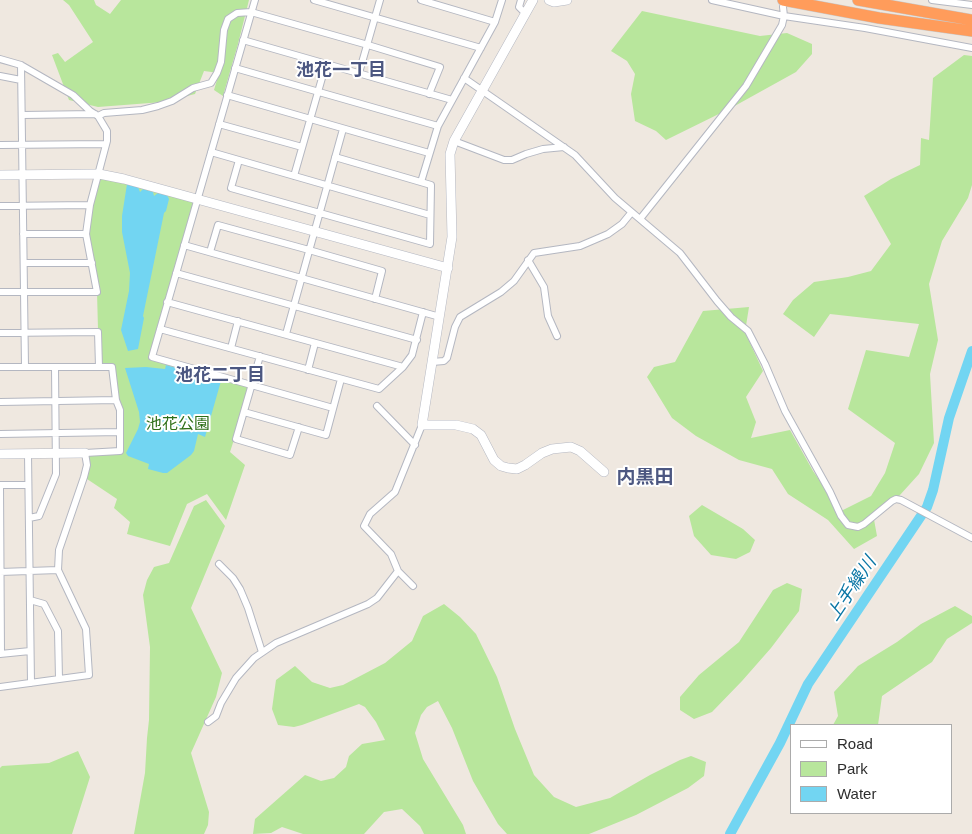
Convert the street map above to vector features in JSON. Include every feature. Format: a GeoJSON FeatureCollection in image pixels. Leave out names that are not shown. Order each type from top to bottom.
{"type":"FeatureCollection","features":[{"type":"Feature","properties":{"kind":"highway"},"geometry":{"type":"LineString","coordinates":[[858,0],[972,20]]}},
{"type":"Feature","properties":{"kind":"highway"},"geometry":{"type":"LineString","coordinates":[[783,4],[972,31]]}},
{"type":"Feature","properties":{"kind":"street"},"geometry":{"type":"LineString","coordinates":[[255,0],[211,152],[194,198],[184,245],[152,357],[333,408]]}},
{"type":"Feature","properties":{"kind":"street"},"geometry":{"type":"LineString","coordinates":[[314,0],[481,48]]}},
{"type":"Feature","properties":{"kind":"street"},"geometry":{"type":"LineString","coordinates":[[359,74],[380,0]]}},
{"type":"Feature","properties":{"kind":"street"},"geometry":{"type":"LineString","coordinates":[[421,0],[495,22]]}},
{"type":"Feature","properties":{"kind":"street"},"geometry":{"type":"LineString","coordinates":[[421,182],[438,126],[495,22],[502,0]]}},
{"type":"Feature","properties":{"kind":"street"},"geometry":{"type":"LineString","coordinates":[[520,0],[519,6],[525,13]]}},
{"type":"Feature","properties":{"kind":"street"},"geometry":{"type":"LineString","coordinates":[[413,586],[398,571],[391,554],[364,526],[370,514],[395,492],[422,425],[452,237],[450,154],[454,141],[533,0]]}},
{"type":"Feature","properties":{"kind":"street"},"geometry":{"type":"LineString","coordinates":[[549,0],[554,2],[567,0]]}},
{"type":"Feature","properties":{"kind":"street"},"geometry":{"type":"LineString","coordinates":[[712,0],[784,16],[865,28],[972,48]]}},
{"type":"Feature","properties":{"kind":"street"},"geometry":{"type":"LineString","coordinates":[[932,0],[972,5]]}},
{"type":"Feature","properties":{"kind":"street"},"geometry":{"type":"LineString","coordinates":[[640,219],[746,86],[782,25],[784,16],[783,4]]}},
{"type":"Feature","properties":{"kind":"street"},"geometry":{"type":"LineString","coordinates":[[22,115],[97,115],[142,110],[172,101],[193,88],[211,83],[221,62],[224,30],[228,19],[237,13],[251,12],[368,44],[440,67],[429,94]]}},
{"type":"Feature","properties":{"kind":"street"},"geometry":{"type":"LineString","coordinates":[[243,40],[452,100]]}},
{"type":"Feature","properties":{"kind":"street"},"geometry":{"type":"LineString","coordinates":[[0,60],[21,65],[73,95],[97,115],[107,131],[106,144],[90,205],[86,234],[97,292],[0,292]]}},
{"type":"Feature","properties":{"kind":"street"},"geometry":{"type":"LineString","coordinates":[[294,176],[326,64]]}},
{"type":"Feature","properties":{"kind":"street"},"geometry":{"type":"LineString","coordinates":[[21,65],[25,367]]}},
{"type":"Feature","properties":{"kind":"street"},"geometry":{"type":"LineString","coordinates":[[235,68],[438,126]]}},
{"type":"Feature","properties":{"kind":"street"},"geometry":{"type":"LineString","coordinates":[[0,76],[21,80]]}},
{"type":"Feature","properties":{"kind":"street"},"geometry":{"type":"LineString","coordinates":[[464,78],[575,155],[631,213],[680,252],[720,304],[748,331],[766,364],[784,411],[830,492],[841,516],[848,525],[858,526],[864,524],[896,499],[972,538]]}},
{"type":"Feature","properties":{"kind":"street"},"geometry":{"type":"LineString","coordinates":[[227,95],[429,154]]}},
{"type":"Feature","properties":{"kind":"street"},"geometry":{"type":"LineString","coordinates":[[219,124],[302,147]]}},
{"type":"Feature","properties":{"kind":"street"},"geometry":{"type":"LineString","coordinates":[[286,334],[343,129]]}},
{"type":"Feature","properties":{"kind":"street"},"geometry":{"type":"LineString","coordinates":[[454,141],[504,160],[512,160],[543,149],[564,147]]}},
{"type":"Feature","properties":{"kind":"street"},"geometry":{"type":"LineString","coordinates":[[0,145],[106,144]]}},
{"type":"Feature","properties":{"kind":"street"},"geometry":{"type":"LineString","coordinates":[[211,152],[430,214]]}},
{"type":"Feature","properties":{"kind":"street"},"geometry":{"type":"LineString","coordinates":[[239,160],[231,188],[430,244],[431,185],[335,157]]}},
{"type":"Feature","properties":{"kind":"street"},"geometry":{"type":"LineString","coordinates":[[0,175],[99,174],[124,179],[448,268]]}},
{"type":"Feature","properties":{"kind":"street"},"geometry":{"type":"LineString","coordinates":[[0,206],[90,205]]}},
{"type":"Feature","properties":{"kind":"street"},"geometry":{"type":"LineString","coordinates":[[432,362],[444,361],[447,358],[455,326],[460,317],[501,292],[514,281],[536,251],[580,246],[608,234],[622,224],[631,213]]}},
{"type":"Feature","properties":{"kind":"street"},"geometry":{"type":"LineString","coordinates":[[210,252],[218,225],[309,250],[382,271],[375,299]]}},
{"type":"Feature","properties":{"kind":"street"},"geometry":{"type":"LineString","coordinates":[[23,234],[86,234]]}},
{"type":"Feature","properties":{"kind":"street"},"geometry":{"type":"LineString","coordinates":[[184,245],[440,317]]}},
{"type":"Feature","properties":{"kind":"street"},"geometry":{"type":"LineString","coordinates":[[528,260],[544,287],[548,316],[557,336]]}},
{"type":"Feature","properties":{"kind":"street"},"geometry":{"type":"LineString","coordinates":[[24,263],[92,262]]}},
{"type":"Feature","properties":{"kind":"street"},"geometry":{"type":"LineString","coordinates":[[176,273],[417,340]]}},
{"type":"Feature","properties":{"kind":"street"},"geometry":{"type":"LineString","coordinates":[[168,302],[403,367]]}},
{"type":"Feature","properties":{"kind":"street"},"geometry":{"type":"LineString","coordinates":[[160,329],[379,389],[403,367],[412,355],[423,312]]}},
{"type":"Feature","properties":{"kind":"street"},"geometry":{"type":"LineString","coordinates":[[231,348],[238,321]]}},
{"type":"Feature","properties":{"kind":"street"},"geometry":{"type":"LineString","coordinates":[[0,333],[98,332],[99,367]]}},
{"type":"Feature","properties":{"kind":"street"},"geometry":{"type":"LineString","coordinates":[[308,370],[316,343]]}},
{"type":"Feature","properties":{"kind":"street"},"geometry":{"type":"LineString","coordinates":[[260,356],[236,439],[290,455],[299,427]]}},
{"type":"Feature","properties":{"kind":"street"},"geometry":{"type":"LineString","coordinates":[[0,367],[112,367],[116,400],[120,410],[120,450],[85,453],[0,454]]}},
{"type":"Feature","properties":{"kind":"street"},"geometry":{"type":"LineString","coordinates":[[28,518],[39,516],[56,474],[55,367]]}},
{"type":"Feature","properties":{"kind":"street"},"geometry":{"type":"LineString","coordinates":[[244,412],[326,435],[341,379]]}},
{"type":"Feature","properties":{"kind":"street"},"geometry":{"type":"LineString","coordinates":[[0,402],[116,400]]}},
{"type":"Feature","properties":{"kind":"street"},"geometry":{"type":"LineString","coordinates":[[377,406],[415,445]]}},
{"type":"Feature","properties":{"kind":"street"},"geometry":{"type":"LineString","coordinates":[[422,425],[456,425],[473,429],[480,435],[494,460],[501,466],[508,468],[517,468],[525,465],[542,453],[552,449],[571,447],[580,451],[604,472]]}},
{"type":"Feature","properties":{"kind":"street"},"geometry":{"type":"LineString","coordinates":[[0,434],[120,432]]}},
{"type":"Feature","properties":{"kind":"street"},"geometry":{"type":"LineString","coordinates":[[0,687],[88,675],[86,629],[58,570],[58,550],[87,465],[85,453]]}},
{"type":"Feature","properties":{"kind":"street"},"geometry":{"type":"LineString","coordinates":[[28,454],[31,684]]}},
{"type":"Feature","properties":{"kind":"street"},"geometry":{"type":"LineString","coordinates":[[28,485],[0,485],[0,654],[30,651]]}},
{"type":"Feature","properties":{"kind":"street"},"geometry":{"type":"LineString","coordinates":[[219,564],[233,578],[240,589],[262,652]]}},
{"type":"Feature","properties":{"kind":"street"},"geometry":{"type":"LineString","coordinates":[[0,572],[58,570]]}},
{"type":"Feature","properties":{"kind":"street"},"geometry":{"type":"LineString","coordinates":[[208,722],[216,716],[244,668],[254,658],[276,642],[368,604],[377,598],[398,571]]}},
{"type":"Feature","properties":{"kind":"street"},"geometry":{"type":"LineString","coordinates":[[30,600],[44,604],[58,631],[58,679]]}},
{"type":"Feature","properties":{"kind":"green space"},"geometry":{"type":"Polygon","coordinates":[[[63,0],[94,0],[96,5],[110,14],[121,0],[249,0],[223,96],[214,90],[219,73],[204,71],[195,94],[163,102],[98,107],[69,100],[52,55],[58,53],[65,62],[93,42],[69,5],[63,0]]]}},
{"type":"Feature","properties":{"kind":"green space"},"geometry":{"type":"Polygon","coordinates":[[[642,11],[760,36],[787,33],[812,44],[812,54],[796,72],[731,108],[666,140],[656,131],[635,121],[631,94],[635,74],[627,61],[611,51],[642,11]]]}},
{"type":"Feature","properties":{"kind":"green space"},"geometry":{"type":"Polygon","coordinates":[[[964,55],[972,56],[972,185],[968,198],[942,241],[929,284],[938,340],[930,374],[934,443],[919,474],[890,506],[873,514],[877,536],[854,549],[828,520],[788,494],[772,469],[739,460],[696,436],[672,418],[647,377],[654,367],[675,362],[703,311],[749,307],[745,332],[763,371],[746,397],[756,422],[751,438],[790,430],[813,471],[841,511],[871,496],[885,473],[895,443],[848,409],[866,350],[909,357],[919,324],[830,314],[814,337],[783,314],[793,300],[814,282],[848,277],[871,271],[891,244],[864,196],[891,179],[920,165],[921,138],[929,140],[933,78],[964,55]]]}},
{"type":"Feature","properties":{"kind":"green space","name":"池花公園"},"geometry":{"type":"Polygon","coordinates":[[[99,174],[197,199],[152,357],[252,384],[230,452],[245,465],[226,520],[207,494],[187,504],[170,546],[127,534],[130,522],[114,508],[117,499],[84,477],[86,452],[117,451],[120,432],[112,368],[99,367],[97,292],[86,234],[99,174]]]}},
{"type":"Feature","properties":{"kind":"green space"},"geometry":{"type":"Polygon","coordinates":[[[206,500],[225,526],[191,608],[222,673],[216,697],[191,753],[209,812],[208,825],[204,834],[134,834],[145,773],[149,720],[150,647],[143,595],[147,580],[154,567],[169,563],[194,506],[206,500]]]}},
{"type":"Feature","properties":{"kind":"green space"},"geometry":{"type":"Polygon","coordinates":[[[702,505],[743,529],[755,540],[750,552],[736,559],[711,555],[694,536],[689,516],[702,505]]]}},
{"type":"Feature","properties":{"kind":"green space"},"geometry":{"type":"Polygon","coordinates":[[[787,583],[802,589],[799,611],[771,648],[712,712],[694,719],[680,710],[680,697],[699,675],[739,642],[773,590],[787,583]]]}},
{"type":"Feature","properties":{"kind":"green space"},"geometry":{"type":"Polygon","coordinates":[[[444,604],[476,634],[497,677],[515,729],[534,775],[554,797],[576,807],[610,798],[650,775],[691,756],[706,762],[704,776],[688,788],[636,815],[589,834],[507,834],[498,824],[473,781],[452,728],[438,701],[427,707],[421,715],[415,733],[423,759],[463,825],[466,834],[424,834],[420,826],[402,809],[384,812],[364,834],[303,834],[282,827],[271,833],[253,834],[255,819],[305,775],[321,781],[334,778],[346,767],[349,756],[362,744],[385,740],[376,722],[365,707],[359,704],[302,725],[294,727],[278,725],[272,709],[276,680],[295,666],[312,682],[330,688],[343,685],[385,663],[412,641],[423,616],[444,604]]]}},
{"type":"Feature","properties":{"kind":"green space"},"geometry":{"type":"Polygon","coordinates":[[[955,606],[972,616],[972,623],[947,639],[932,662],[882,696],[878,724],[834,724],[838,716],[834,692],[858,666],[897,642],[921,624],[955,606]]]}},
{"type":"Feature","properties":{"kind":"green space"},"geometry":{"type":"Polygon","coordinates":[[[78,751],[90,777],[72,834],[0,834],[0,768],[2,766],[49,763],[78,751]]]}},
{"type":"Feature","properties":{"kind":"water"},"geometry":{"type":"Polygon","coordinates":[[[127,184],[138,187],[140,192],[143,189],[153,192],[154,196],[158,193],[167,195],[169,199],[164,213],[138,349],[128,351],[121,330],[129,291],[130,273],[122,232],[122,216],[127,184]]]}},
{"type":"Feature","properties":{"kind":"water"},"geometry":{"type":"Polygon","coordinates":[[[166,365],[221,381],[205,437],[198,434],[194,451],[191,455],[167,473],[163,473],[148,469],[149,464],[128,456],[126,453],[140,422],[139,412],[125,368],[146,367],[165,369],[166,365]]]}},
{"type":"Feature","properties":{"kind":"waterway","name":"上手繰川"},"geometry":{"type":"LineString","coordinates":[[730,834],[780,743],[808,684],[927,507],[933,490],[949,418],[972,351]]}},
{"type":"Feature","properties":{"kind":"district","name":"池花一丁目"},"geometry":{"type":"Point","coordinates":[341,71]}},
{"type":"Feature","properties":{"kind":"district","name":"池花二丁目"},"geometry":{"type":"Point","coordinates":[220,376]}},
{"type":"Feature","properties":{"kind":"district","name":"内黒田"},"geometry":{"type":"Point","coordinates":[645,478]}}]}
